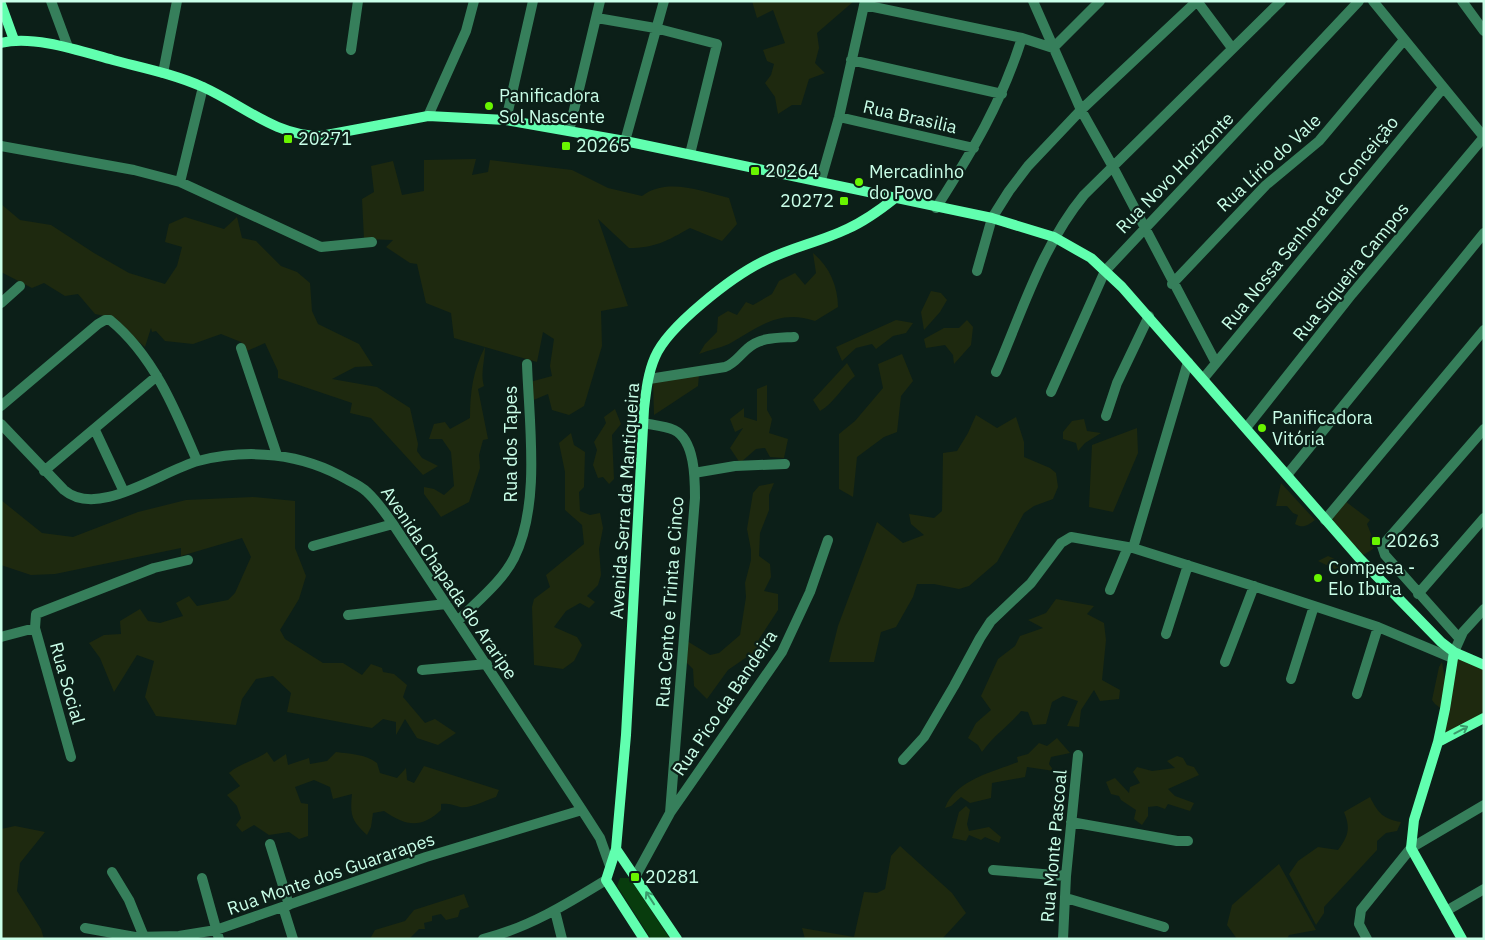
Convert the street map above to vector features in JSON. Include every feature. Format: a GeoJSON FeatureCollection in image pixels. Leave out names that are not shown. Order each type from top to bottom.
{"type":"FeatureCollection","features":[{"type":"Feature","properties":{"kind":"main road"},"geometry":{"type":"LineString","coordinates":[[1,4],[14,40]]}},
{"type":"Feature","properties":{"kind":"main road"},"geometry":{"type":"LineString","coordinates":[[1,43],[14,40],[68,47],[163,73],[203,87],[270,125],[305,136],[347,132],[428,116],[506,120],[625,141],[821,180],[936,208],[992,218],[1054,237],[1091,258],[1149,316],[1325,520],[1453,655],[1484,665]]}},
{"type":"Feature","properties":{"kind":"main road","name":"Avenida Serra da Mantiqueira"},"geometry":{"type":"LineString","coordinates":[[616,849],[626,735],[643,423],[649,379],[656,356],[671,334],[700,306],[744,273],[780,254],[847,229],[870,217],[895,198]]}},
{"type":"Feature","properties":{"kind":"main road"},"geometry":{"type":"LineString","coordinates":[[1453,655],[1448,697],[1438,742],[1414,820],[1412,848],[1462,939]]}},
{"type":"Feature","properties":{"kind":"main road"},"geometry":{"type":"LineString","coordinates":[[1438,742],[1484,718]]}},
{"type":"Feature","properties":{"kind":"main road"},"geometry":{"type":"LineString","coordinates":[[616,849],[606,880],[644,939]]}},
{"type":"Feature","properties":{"kind":"main road"},"geometry":{"type":"LineString","coordinates":[[616,849],[677,939]]}},
{"type":"Feature","properties":{"kind":"street"},"geometry":{"type":"LineString","coordinates":[[51,1],[68,47]]}},
{"type":"Feature","properties":{"kind":"street"},"geometry":{"type":"LineString","coordinates":[[163,73],[177,1]]}},
{"type":"Feature","properties":{"kind":"street"},"geometry":{"type":"LineString","coordinates":[[351,50],[358,1]]}},
{"type":"Feature","properties":{"kind":"street"},"geometry":{"type":"LineString","coordinates":[[428,116],[466,31],[474,1]]}},
{"type":"Feature","properties":{"kind":"street"},"geometry":{"type":"LineString","coordinates":[[506,120],[533,1]]}},
{"type":"Feature","properties":{"kind":"street"},"geometry":{"type":"LineString","coordinates":[[568,131],[600,1]]}},
{"type":"Feature","properties":{"kind":"street"},"geometry":{"type":"LineString","coordinates":[[625,141],[664,1]]}},
{"type":"Feature","properties":{"kind":"street"},"geometry":{"type":"LineString","coordinates":[[1033,1],[1080,110],[1113,167],[1172,284],[1216,364]]}},
{"type":"Feature","properties":{"kind":"street"},"geometry":{"type":"LineString","coordinates":[[1054,48],[1100,1]]}},
{"type":"Feature","properties":{"kind":"street"},"geometry":{"type":"LineString","coordinates":[[977,271],[992,218],[1028,166],[1080,110],[1197,1],[1232,48]]}},
{"type":"Feature","properties":{"kind":"street"},"geometry":{"type":"LineString","coordinates":[[996,372],[1054,237],[1084,195],[1281,1]]}},
{"type":"Feature","properties":{"kind":"street","name":"Rua Novo Horizonte"},"geometry":{"type":"LineString","coordinates":[[1052,392],[1105,271],[1359,1]]}},
{"type":"Feature","properties":{"kind":"street"},"geometry":{"type":"LineString","coordinates":[[1373,1],[1484,137]]}},
{"type":"Feature","properties":{"kind":"street"},"geometry":{"type":"LineString","coordinates":[[1462,1],[1484,31]]}},
{"type":"Feature","properties":{"kind":"street"},"geometry":{"type":"LineString","coordinates":[[821,180],[839,118],[864,3],[1022,38],[1054,48]]}},
{"type":"Feature","properties":{"kind":"street"},"geometry":{"type":"LineString","coordinates":[[597,18],[655,28],[717,44],[690,154]]}},
{"type":"Feature","properties":{"kind":"street"},"geometry":{"type":"LineString","coordinates":[[936,208],[974,148],[1002,94],[1022,38]]}},
{"type":"Feature","properties":{"kind":"street","name":"Rua Lírio do Vale"},"geometry":{"type":"LineString","coordinates":[[1172,284],[1266,185],[1319,141],[1404,40]]}},
{"type":"Feature","properties":{"kind":"street"},"geometry":{"type":"LineString","coordinates":[[851,60],[1002,94]]}},
{"type":"Feature","properties":{"kind":"street"},"geometry":{"type":"LineString","coordinates":[[180,182],[203,87]]}},
{"type":"Feature","properties":{"kind":"street","name":"Rua Nossa Senhora da Conceição"},"geometry":{"type":"LineString","coordinates":[[1203,379],[1443,88]]}},
{"type":"Feature","properties":{"kind":"street","name":"Rua Brasilia"},"geometry":{"type":"LineString","coordinates":[[839,118],[974,148]]}},
{"type":"Feature","properties":{"kind":"street","name":"Rua Siqueira Campos"},"geometry":{"type":"LineString","coordinates":[[1246,428],[1358,287],[1484,137]]}},
{"type":"Feature","properties":{"kind":"street"},"geometry":{"type":"LineString","coordinates":[[1,146],[126,169],[180,182],[321,247],[372,242]]}},
{"type":"Feature","properties":{"kind":"street"},"geometry":{"type":"LineString","coordinates":[[1287,475],[1484,233]]}},
{"type":"Feature","properties":{"kind":"street"},"geometry":{"type":"LineString","coordinates":[[1,303],[20,286]]}},
{"type":"Feature","properties":{"kind":"street"},"geometry":{"type":"LineString","coordinates":[[1106,416],[1118,383],[1149,316]]}},
{"type":"Feature","properties":{"kind":"street"},"geometry":{"type":"LineString","coordinates":[[1,406],[98,324],[107,320],[115,324],[141,352],[157,376],[177,413],[197,461]]}},
{"type":"Feature","properties":{"kind":"street"},"geometry":{"type":"LineString","coordinates":[[1325,520],[1484,330]]}},
{"type":"Feature","properties":{"kind":"street"},"geometry":{"type":"LineString","coordinates":[[649,379],[731,365],[757,342],[773,338],[794,337]]}},
{"type":"Feature","properties":{"kind":"street"},"geometry":{"type":"LineString","coordinates":[[241,348],[277,455]]}},
{"type":"Feature","properties":{"kind":"street"},"geometry":{"type":"LineString","coordinates":[[1110,590],[1130,547],[1188,362]]}},
{"type":"Feature","properties":{"kind":"street","name":"Rua dos Tapes"},"geometry":{"type":"LineString","coordinates":[[458,621],[505,571],[514,557],[525,522],[531,472],[527,364]]}},
{"type":"Feature","properties":{"kind":"street"},"geometry":{"type":"LineString","coordinates":[[44,471],[157,376]]}},
{"type":"Feature","properties":{"kind":"street","name":"Rua Cento e Trinta e Cinco"},"geometry":{"type":"LineString","coordinates":[[643,423],[675,431],[682,436],[690,453],[694,473],[694,508],[670,813]]}},
{"type":"Feature","properties":{"kind":"street","name":"Avenida Chapada do Araripe"},"geometry":{"type":"LineString","coordinates":[[1,424],[44,471],[72,498],[83,500],[97,499],[124,492],[197,461],[256,453],[277,455],[318,464],[366,490],[393,524],[582,810],[600,838],[610,866]]}},
{"type":"Feature","properties":{"kind":"street"},"geometry":{"type":"LineString","coordinates":[[1459,638],[1418,594],[1382,548],[1386,540],[1484,429]]}},
{"type":"Feature","properties":{"kind":"street"},"geometry":{"type":"LineString","coordinates":[[95,430],[124,492]]}},
{"type":"Feature","properties":{"kind":"street"},"geometry":{"type":"LineString","coordinates":[[694,473],[735,466],[785,464]]}},
{"type":"Feature","properties":{"kind":"street"},"geometry":{"type":"LineString","coordinates":[[1418,594],[1484,518]]}},
{"type":"Feature","properties":{"kind":"street"},"geometry":{"type":"LineString","coordinates":[[313,546],[393,524]]}},
{"type":"Feature","properties":{"kind":"street"},"geometry":{"type":"LineString","coordinates":[[903,760],[918,745],[928,731],[991,621],[1031,583],[1066,539],[1076,537],[1130,547],[1378,627],[1453,655],[1459,638],[1484,609]]}},
{"type":"Feature","properties":{"kind":"street","name":"Rua Pico da Bandeira"},"geometry":{"type":"LineString","coordinates":[[636,876],[670,813],[782,652],[810,592],[828,540]]}},
{"type":"Feature","properties":{"kind":"street"},"geometry":{"type":"LineString","coordinates":[[1,637],[35,622],[41,612],[154,568],[188,560]]}},
{"type":"Feature","properties":{"kind":"street"},"geometry":{"type":"LineString","coordinates":[[1166,634],[1188,565]]}},
{"type":"Feature","properties":{"kind":"street"},"geometry":{"type":"LineString","coordinates":[[1225,662],[1254,586]]}},
{"type":"Feature","properties":{"kind":"street"},"geometry":{"type":"LineString","coordinates":[[348,615],[446,604]]}},
{"type":"Feature","properties":{"kind":"street"},"geometry":{"type":"LineString","coordinates":[[1292,679],[1314,606]]}},
{"type":"Feature","properties":{"kind":"street","name":"Rua Social"},"geometry":{"type":"LineString","coordinates":[[35,622],[71,757]]}},
{"type":"Feature","properties":{"kind":"street"},"geometry":{"type":"LineString","coordinates":[[1357,694],[1378,627]]}},
{"type":"Feature","properties":{"kind":"street"},"geometry":{"type":"LineString","coordinates":[[422,670],[486,664]]}},
{"type":"Feature","properties":{"kind":"street","name":"Rua Monte Pascoal"},"geometry":{"type":"LineString","coordinates":[[1063,939],[1066,876],[1078,755]]}},
{"type":"Feature","properties":{"kind":"street"},"geometry":{"type":"LineString","coordinates":[[1367,939],[1359,924],[1361,910],[1412,848],[1484,805]]}},
{"type":"Feature","properties":{"kind":"street","name":"Rua Monte dos Guararapes"},"geometry":{"type":"LineString","coordinates":[[85,928],[138,938],[217,934],[286,906],[426,857],[582,810]]}},
{"type":"Feature","properties":{"kind":"street"},"geometry":{"type":"LineString","coordinates":[[1071,822],[1177,841],[1188,841]]}},
{"type":"Feature","properties":{"kind":"street"},"geometry":{"type":"LineString","coordinates":[[270,844],[293,939]]}},
{"type":"Feature","properties":{"kind":"street"},"geometry":{"type":"LineString","coordinates":[[993,870],[1066,876]]}},
{"type":"Feature","properties":{"kind":"street"},"geometry":{"type":"LineString","coordinates":[[112,872],[129,900],[138,938]]}},
{"type":"Feature","properties":{"kind":"street"},"geometry":{"type":"LineString","coordinates":[[202,878],[217,934]]}},
{"type":"Feature","properties":{"kind":"street"},"geometry":{"type":"LineString","coordinates":[[483,939],[508,932],[556,911],[606,880]]}},
{"type":"Feature","properties":{"kind":"street"},"geometry":{"type":"LineString","coordinates":[[1446,911],[1484,889]]}},
{"type":"Feature","properties":{"kind":"street"},"geometry":{"type":"LineString","coordinates":[[1066,898],[1164,927]]}},
{"type":"Feature","properties":{"kind":"street"},"geometry":{"type":"LineString","coordinates":[[556,911],[562,939]]}},
{"type":"Feature","properties":{"kind":"shaded area"},"geometry":{"type":"Polygon","coordinates":[[[752,1],[854,1],[817,33],[819,48],[815,63],[825,73],[809,79],[801,105],[792,105],[778,114],[775,97],[765,83],[771,75],[774,64],[767,61],[763,50],[785,43],[773,10],[757,18],[752,1]]]}},
{"type":"Feature","properties":{"kind":"shaded area"},"geometry":{"type":"Polygon","coordinates":[[[476,159],[472,175],[488,172],[490,160],[572,170],[608,188],[642,196],[652,190],[673,186],[696,189],[729,198],[737,224],[722,241],[690,228],[661,243],[646,247],[629,248],[598,219],[628,306],[601,311],[602,346],[584,406],[569,415],[552,410],[548,394],[531,401],[530,382],[552,376],[550,366],[554,339],[543,332],[537,362],[454,338],[451,313],[426,303],[417,264],[410,263],[386,247],[393,240],[364,239],[362,199],[374,192],[371,166],[393,161],[402,195],[424,191],[424,160],[476,159]]]}},
{"type":"Feature","properties":{"kind":"shaded area"},"geometry":{"type":"Polygon","coordinates":[[[1,204],[20,220],[51,225],[129,273],[165,284],[177,266],[182,247],[165,242],[169,224],[185,217],[224,229],[237,217],[242,238],[256,241],[281,266],[297,272],[310,283],[312,311],[318,324],[359,344],[373,366],[355,367],[332,379],[377,387],[410,408],[418,444],[417,451],[422,458],[438,466],[423,475],[371,418],[350,413],[352,403],[278,378],[278,371],[265,343],[247,351],[241,342],[221,334],[193,344],[165,341],[156,331],[152,332],[151,328],[145,347],[110,317],[95,314],[78,294],[65,296],[44,283],[32,288],[1,272],[1,204]]]}},
{"type":"Feature","properties":{"kind":"shaded area"},"geometry":{"type":"Polygon","coordinates":[[[813,253],[828,270],[834,284],[838,307],[815,321],[791,317],[770,322],[729,344],[699,354],[705,344],[717,332],[718,317],[728,311],[737,315],[746,302],[753,305],[772,294],[779,281],[795,273],[805,285],[816,273],[813,253]]]}},
{"type":"Feature","properties":{"kind":"shaded area"},"geometry":{"type":"Polygon","coordinates":[[[931,291],[941,293],[947,300],[940,312],[924,330],[921,312],[931,291]]]}},
{"type":"Feature","properties":{"kind":"shaded area"},"geometry":{"type":"Polygon","coordinates":[[[896,320],[913,323],[906,333],[893,336],[876,349],[872,344],[856,348],[842,361],[836,347],[896,320]]]}},
{"type":"Feature","properties":{"kind":"shaded area"},"geometry":{"type":"Polygon","coordinates":[[[967,320],[973,327],[971,345],[954,364],[953,355],[945,345],[926,348],[924,339],[944,328],[959,328],[967,320]]]}},
{"type":"Feature","properties":{"kind":"shaded area"},"geometry":{"type":"Polygon","coordinates":[[[485,347],[484,386],[478,389],[488,439],[483,440],[479,455],[480,468],[469,502],[441,517],[424,494],[424,487],[434,489],[444,495],[454,486],[451,452],[442,439],[429,439],[434,424],[445,422],[450,429],[470,418],[473,381],[485,347]]]}},
{"type":"Feature","properties":{"kind":"shaded area"},"geometry":{"type":"Polygon","coordinates":[[[902,354],[913,381],[901,396],[897,432],[884,437],[857,457],[853,497],[839,489],[839,434],[855,421],[883,388],[878,364],[902,354]]]}},
{"type":"Feature","properties":{"kind":"shaded area"},"geometry":{"type":"Polygon","coordinates":[[[847,363],[855,376],[830,404],[820,411],[813,400],[847,363]]]}},
{"type":"Feature","properties":{"kind":"shaded area"},"geometry":{"type":"Polygon","coordinates":[[[699,375],[698,386],[654,415],[653,382],[699,375]]]}},
{"type":"Feature","properties":{"kind":"shaded area"},"geometry":{"type":"Polygon","coordinates":[[[767,385],[767,410],[772,419],[769,433],[788,439],[784,458],[770,457],[765,448],[756,449],[740,463],[730,448],[743,428],[735,432],[730,419],[744,408],[744,417],[757,421],[757,389],[767,385]]]}},
{"type":"Feature","properties":{"kind":"shaded area"},"geometry":{"type":"Polygon","coordinates":[[[615,409],[621,424],[612,435],[614,479],[609,484],[603,477],[598,478],[593,465],[597,450],[594,442],[606,423],[604,417],[615,409]]]}},
{"type":"Feature","properties":{"kind":"shaded area"},"geometry":{"type":"Polygon","coordinates":[[[976,415],[997,428],[1016,417],[1024,442],[1024,457],[1050,468],[1056,473],[1058,487],[1053,499],[1034,506],[1024,513],[997,562],[969,586],[959,589],[934,584],[917,584],[913,597],[896,627],[881,632],[874,662],[829,662],[838,626],[877,522],[903,543],[924,535],[911,524],[909,514],[934,518],[942,511],[943,453],[957,451],[976,415]]]}},
{"type":"Feature","properties":{"kind":"shaded area"},"geometry":{"type":"Polygon","coordinates":[[[1084,419],[1087,431],[1101,433],[1085,443],[1078,451],[1076,443],[1063,439],[1063,432],[1072,421],[1084,419]]]}},
{"type":"Feature","properties":{"kind":"shaded area"},"geometry":{"type":"Polygon","coordinates":[[[1137,428],[1138,453],[1113,512],[1089,507],[1092,445],[1137,428]]]}},
{"type":"Feature","properties":{"kind":"shaded area"},"geometry":{"type":"Polygon","coordinates":[[[571,433],[574,445],[585,452],[584,487],[579,492],[580,511],[590,515],[600,513],[603,528],[599,549],[601,575],[598,585],[587,596],[595,602],[589,608],[580,603],[566,611],[554,627],[577,637],[582,645],[574,661],[563,669],[534,665],[532,607],[534,599],[550,587],[546,575],[584,544],[582,525],[565,510],[565,472],[559,443],[571,433]]]}},
{"type":"Feature","properties":{"kind":"shaded area"},"geometry":{"type":"Polygon","coordinates":[[[774,483],[769,495],[769,510],[760,533],[759,556],[770,564],[771,577],[764,591],[778,594],[778,610],[759,639],[757,650],[728,670],[707,699],[694,686],[693,669],[685,661],[687,641],[710,655],[719,653],[740,635],[746,597],[745,583],[751,560],[747,529],[753,493],[759,486],[774,483]]]}},
{"type":"Feature","properties":{"kind":"shaded area"},"geometry":{"type":"Polygon","coordinates":[[[1281,483],[1315,520],[1305,526],[1295,524],[1298,515],[1293,513],[1287,506],[1276,506],[1281,483]]]}},
{"type":"Feature","properties":{"kind":"shaded area"},"geometry":{"type":"Polygon","coordinates":[[[253,497],[295,501],[295,548],[306,576],[299,599],[280,630],[285,639],[323,663],[343,663],[362,675],[371,664],[382,668],[383,672],[394,674],[407,685],[403,697],[425,723],[435,719],[456,733],[438,745],[417,738],[405,719],[396,735],[396,722],[383,719],[372,728],[287,712],[291,693],[273,676],[256,679],[242,699],[236,725],[156,716],[145,697],[154,661],[137,655],[114,692],[100,658],[89,643],[104,635],[121,634],[120,621],[140,609],[148,621],[160,623],[183,616],[176,603],[189,596],[197,606],[228,600],[235,593],[251,557],[242,538],[181,556],[181,548],[55,574],[31,575],[1,565],[1,500],[42,533],[73,537],[138,512],[186,500],[253,497]]]}},
{"type":"Feature","properties":{"kind":"shaded area"},"geometry":{"type":"Polygon","coordinates":[[[1345,501],[1370,520],[1367,524],[1375,544],[1373,549],[1360,557],[1357,553],[1359,549],[1356,546],[1354,547],[1331,518],[1345,501]]]}},
{"type":"Feature","properties":{"kind":"shaded area"},"geometry":{"type":"Polygon","coordinates":[[[1328,556],[1351,566],[1343,573],[1318,561],[1328,556]]]}},
{"type":"Feature","properties":{"kind":"shaded area"},"geometry":{"type":"Polygon","coordinates":[[[1056,599],[1094,606],[1087,614],[1104,623],[1106,640],[1102,680],[1120,690],[1119,699],[1100,701],[1094,690],[1081,710],[1079,727],[1067,726],[1078,701],[1063,696],[1052,702],[1046,724],[1033,725],[1028,712],[1021,711],[982,752],[978,745],[968,738],[976,723],[991,710],[981,696],[998,659],[1015,646],[1020,636],[1043,628],[1028,620],[1046,613],[1056,599]]]}},
{"type":"Feature","properties":{"kind":"shaded area"},"geometry":{"type":"Polygon","coordinates":[[[1452,658],[1484,663],[1484,717],[1442,737],[1452,658]]]}},
{"type":"Feature","properties":{"kind":"shaded area"},"geometry":{"type":"Polygon","coordinates":[[[1442,662],[1445,680],[1443,710],[1432,700],[1439,667],[1442,662]]]}},
{"type":"Feature","properties":{"kind":"shaded area"},"geometry":{"type":"Polygon","coordinates":[[[1057,738],[1070,753],[1051,757],[1049,764],[1054,771],[1027,767],[1025,777],[992,783],[991,798],[970,803],[961,797],[951,806],[945,808],[957,790],[966,784],[976,778],[1018,762],[1017,757],[1028,754],[1039,743],[1047,746],[1057,738]]]}},
{"type":"Feature","properties":{"kind":"shaded area"},"geometry":{"type":"Polygon","coordinates":[[[267,752],[274,762],[286,754],[288,765],[309,758],[310,764],[327,761],[336,752],[352,754],[372,760],[377,763],[380,773],[397,778],[406,768],[407,780],[414,783],[424,766],[499,790],[496,797],[468,807],[441,804],[441,810],[420,823],[399,820],[384,811],[373,813],[371,827],[367,835],[353,817],[351,807],[352,794],[333,799],[330,787],[314,780],[295,787],[301,803],[308,804],[308,836],[299,839],[289,832],[269,835],[254,825],[242,832],[236,825],[241,818],[237,806],[227,795],[240,786],[229,773],[267,752]]]}},
{"type":"Feature","properties":{"kind":"shaded area"},"geometry":{"type":"Polygon","coordinates":[[[1177,756],[1183,758],[1187,765],[1194,767],[1199,775],[1168,789],[1175,796],[1194,803],[1190,811],[1168,804],[1165,809],[1157,806],[1148,807],[1148,816],[1142,825],[1134,819],[1136,810],[1121,800],[1119,796],[1111,794],[1106,782],[1115,778],[1129,793],[1130,787],[1140,783],[1133,772],[1137,767],[1152,771],[1175,768],[1167,761],[1177,756]]]}},
{"type":"Feature","properties":{"kind":"shaded area"},"geometry":{"type":"Polygon","coordinates":[[[1370,797],[1385,817],[1401,822],[1397,831],[1386,833],[1377,841],[1377,850],[1324,907],[1324,913],[1316,925],[1289,874],[1298,861],[1318,847],[1338,850],[1344,841],[1348,828],[1344,812],[1370,797]]]}},
{"type":"Feature","properties":{"kind":"shaded area"},"geometry":{"type":"Polygon","coordinates":[[[966,806],[970,810],[967,824],[969,831],[989,827],[1001,837],[999,843],[985,837],[981,840],[969,835],[966,841],[952,838],[959,812],[966,806]]]}},
{"type":"Feature","properties":{"kind":"shaded area"},"geometry":{"type":"Polygon","coordinates":[[[15,826],[45,832],[20,863],[17,891],[41,929],[44,939],[1,939],[1,829],[15,826]]]}},
{"type":"Feature","properties":{"kind":"shaded area"},"geometry":{"type":"Polygon","coordinates":[[[900,846],[952,893],[966,913],[942,939],[805,939],[802,928],[854,937],[864,892],[877,893],[885,889],[891,856],[900,846]]]}},
{"type":"Feature","properties":{"kind":"shaded area"},"geometry":{"type":"Polygon","coordinates":[[[1279,864],[1316,930],[1289,935],[1287,939],[1237,939],[1227,925],[1232,905],[1279,864]]]}},
{"type":"Feature","properties":{"kind":"shaded area"},"geometry":{"type":"Polygon","coordinates":[[[620,878],[630,878],[670,939],[651,939],[617,886],[620,878]]]}},
{"type":"Feature","properties":{"kind":"shaded area"},"geometry":{"type":"Polygon","coordinates":[[[464,894],[469,907],[460,910],[458,917],[446,920],[441,914],[432,916],[432,921],[424,923],[425,929],[419,929],[409,939],[370,939],[375,930],[405,921],[414,910],[464,894]]]}},
{"type":"Feature","properties":{"kind":"place","name":"Panificadora Sol Nascente"},"geometry":{"type":"Point","coordinates":[489,106]}},
{"type":"Feature","properties":{"kind":"place","name":"20271"},"geometry":{"type":"Point","coordinates":[288,139]}},
{"type":"Feature","properties":{"kind":"place","name":"20265"},"geometry":{"type":"Point","coordinates":[566,146]}},
{"type":"Feature","properties":{"kind":"place","name":"20264"},"geometry":{"type":"Point","coordinates":[755,171]}},
{"type":"Feature","properties":{"kind":"place","name":"Mercadinho do Povo"},"geometry":{"type":"Point","coordinates":[859,182]}},
{"type":"Feature","properties":{"kind":"place","name":"20272"},"geometry":{"type":"Point","coordinates":[844,201]}},
{"type":"Feature","properties":{"kind":"place","name":"Panificadora Vitória"},"geometry":{"type":"Point","coordinates":[1262,428]}},
{"type":"Feature","properties":{"kind":"place","name":"20263"},"geometry":{"type":"Point","coordinates":[1376,541]}},
{"type":"Feature","properties":{"kind":"place","name":"Compesa - Elo Ibura"},"geometry":{"type":"Point","coordinates":[1318,578]}},
{"type":"Feature","properties":{"kind":"place","name":"20281"},"geometry":{"type":"Point","coordinates":[635,877]}}]}
